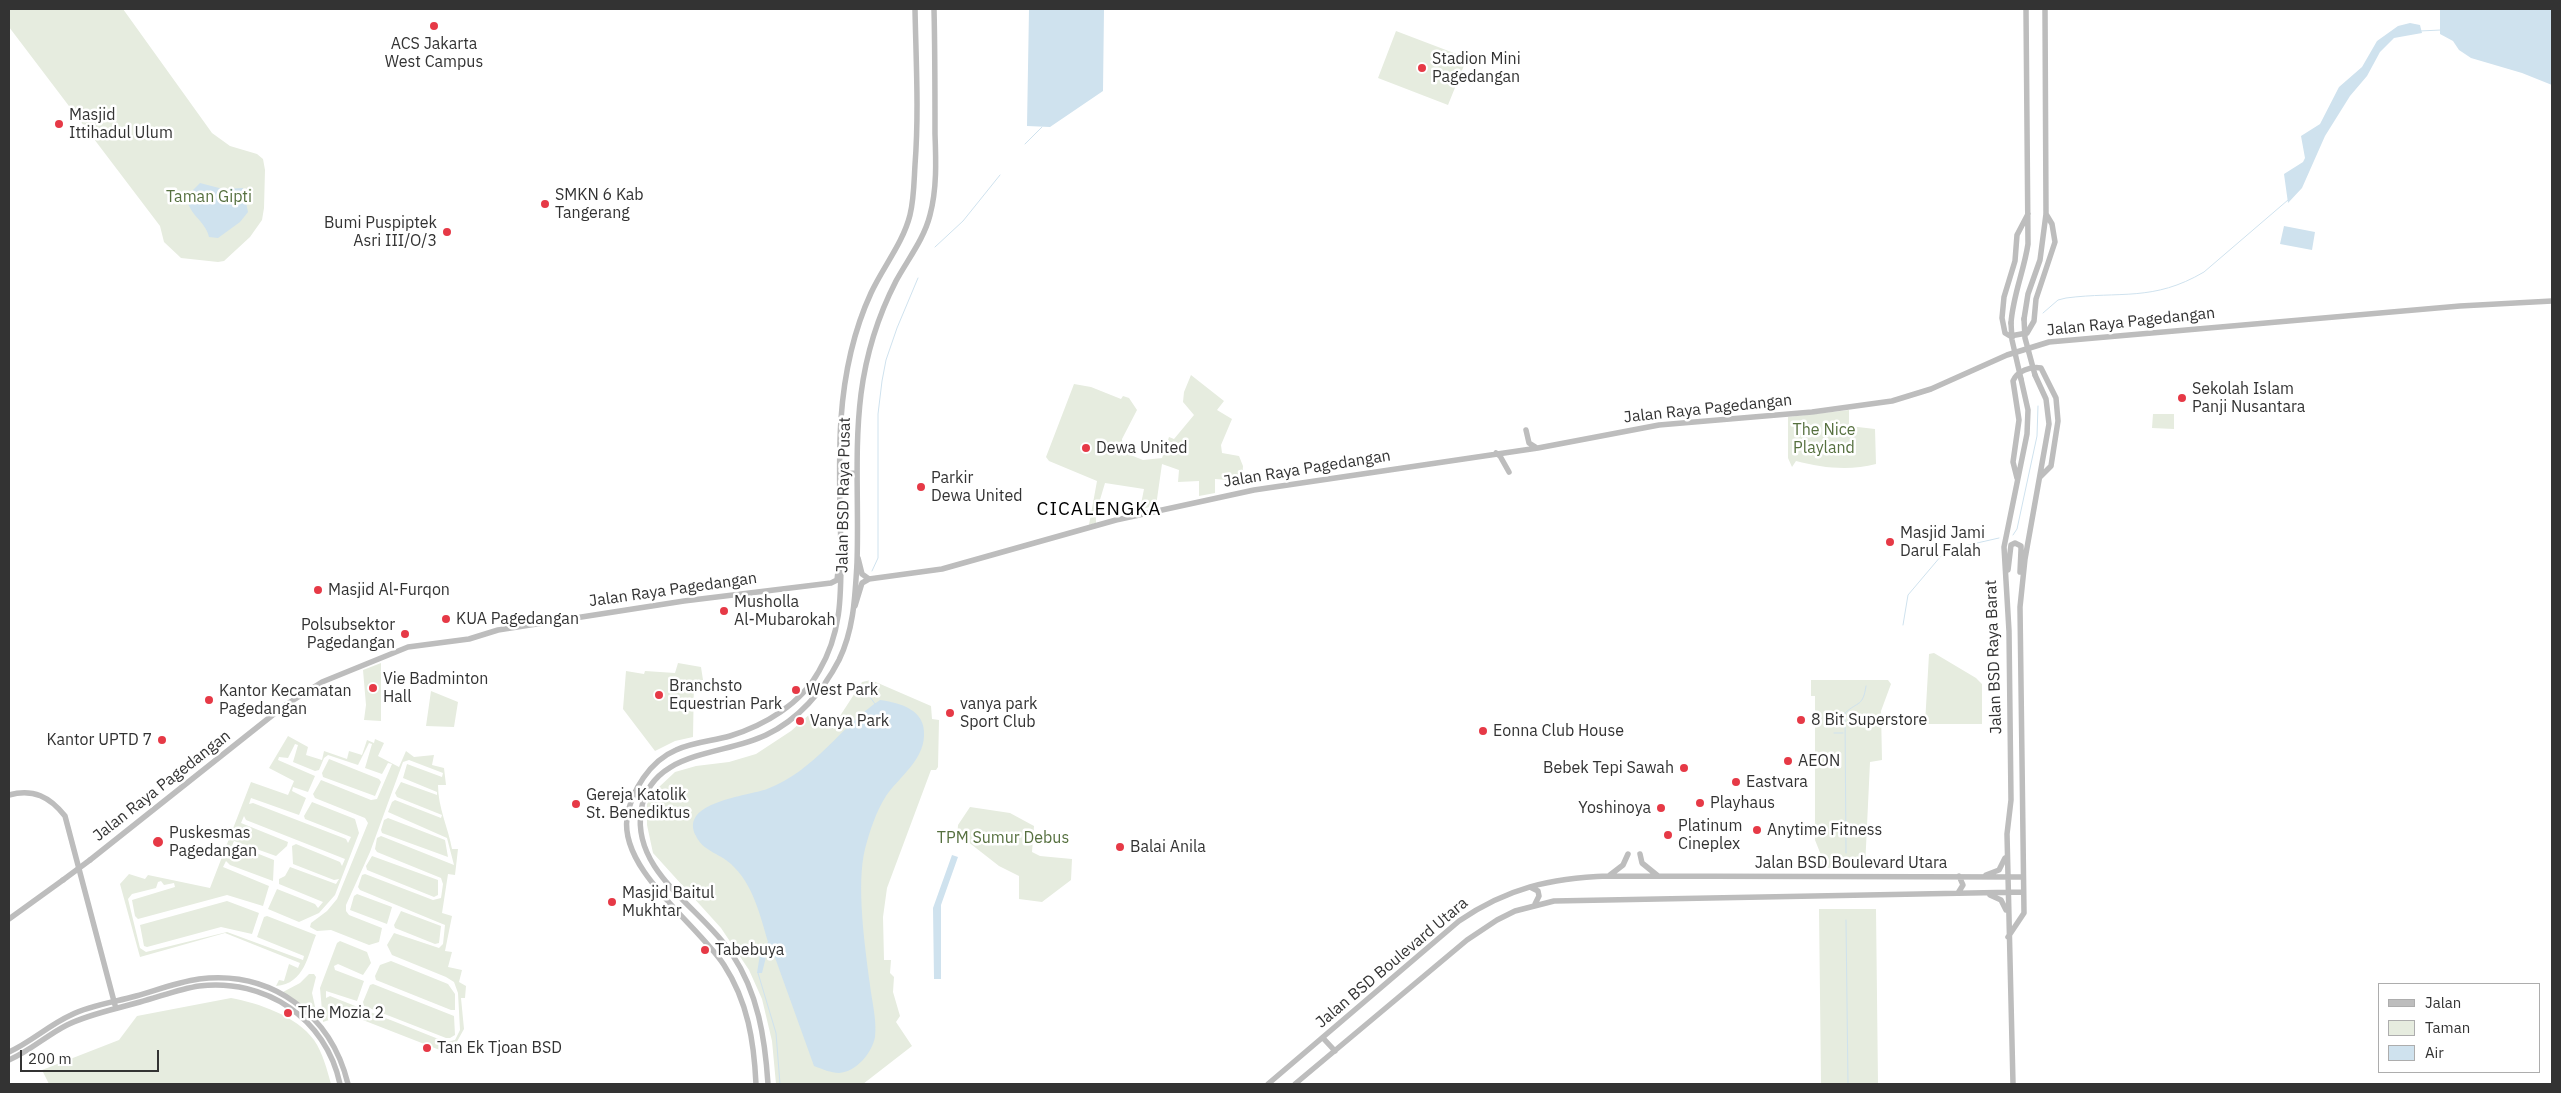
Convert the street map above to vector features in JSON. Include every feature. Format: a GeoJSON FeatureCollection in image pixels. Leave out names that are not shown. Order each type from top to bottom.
{"type":"FeatureCollection","features":[{"type":"Feature","properties":{"kind":"main road","name":"Jalan BSD Raya Pusat"},"geometry":{"type":"LineString","coordinates":[[756,1084],[752,1036],[746,1010],[736,986],[705,938],[649,879],[636,859],[628,838],[626,824],[628,811],[637,788],[658,761],[676,750],[729,736],[755,726],[787,708],[818,674],[835,639],[841,608],[840,424],[849,361],[870,295],[906,227],[913,202],[917,110],[915,9]]}},
{"type":"Feature","properties":{"kind":"main road","name":"Jalan BSD Raya Pusat"},"geometry":{"type":"LineString","coordinates":[[768,1084],[763,1030],[754,1000],[739,966],[719,936],[662,876],[644,847],[641,811],[644,799],[657,778],[665,770],[690,757],[753,741],[793,718],[826,682],[846,643],[855,606],[858,422],[866,362],[885,303],[926,228],[934,196],[934,9]]}},
{"type":"Feature","properties":{"kind":"main road"},"geometry":{"type":"LineString","coordinates":[[2026,9],[2028,214],[2017,235],[2015,261],[2004,298],[2002,326],[2010,336],[2027,333],[2034,321],[2036,299],[2055,242],[2052,224],[2046,214],[2045,9]]}},
{"type":"Feature","properties":{"kind":"main road","name":"Jalan BSD Raya Barat"},"geometry":{"type":"LineString","coordinates":[[2013,1084],[2012,971],[2008,937],[2007,853],[2011,800],[2008,605],[2004,547],[2028,420],[2011,323],[2015,291],[2026,258],[2028,214]]}},
{"type":"Feature","properties":{"kind":"main road","name":"Jalan BSD Raya Barat"},"geometry":{"type":"LineString","coordinates":[[2008,937],[2024,913],[2020,607],[2023,575],[2049,424],[2046,399],[2034,375],[2025,338],[2024,318],[2028,294],[2040,260],[2046,214]]}},
{"type":"Feature","properties":{"kind":"main road","name":"Jalan Raya Pagedangan"},"geometry":{"type":"LineString","coordinates":[[868,579],[942,569],[1116,520],[1223,495],[1538,448],[1659,425],[1812,412],[1892,401],[1931,389],[2007,355],[2049,342],[2102,336],[2552,301]]}},
{"type":"Feature","properties":{"kind":"main road"},"geometry":{"type":"LineString","coordinates":[[2018,480],[2013,462],[2019,420],[2013,381],[2020,372],[2036,367],[2041,368],[2051,385],[2056,398],[2058,421],[2051,466],[2039,478]]}},
{"type":"Feature","properties":{"kind":"main road"},"geometry":{"type":"LineString","coordinates":[[1526,430],[1529,443],[1538,448]]}},
{"type":"Feature","properties":{"kind":"main road"},"geometry":{"type":"LineString","coordinates":[[1496,453],[1500,456],[1509,472]]}},
{"type":"Feature","properties":{"kind":"main road"},"geometry":{"type":"LineString","coordinates":[[840,474],[857,473]]}},
{"type":"Feature","properties":{"kind":"main road"},"geometry":{"type":"LineString","coordinates":[[2008,605],[2009,549],[2015,543],[2018,544],[2021,550],[2020,607]]}},
{"type":"Feature","properties":{"kind":"main road"},"geometry":{"type":"LineString","coordinates":[[841,549],[837,580],[832,583],[838,588],[841,608]]}},
{"type":"Feature","properties":{"kind":"main road"},"geometry":{"type":"LineString","coordinates":[[855,606],[862,583],[868,579],[862,574],[857,555]]}},
{"type":"Feature","properties":{"kind":"main road","name":"Jalan Raya Pagedangan"},"geometry":{"type":"LineString","coordinates":[[9,919],[90,860],[286,705],[322,682],[408,647],[469,638],[498,630],[684,601],[832,583]]}},
{"type":"Feature","properties":{"kind":"main road"},"geometry":{"type":"LineString","coordinates":[[835,639],[846,643]]}},
{"type":"Feature","properties":{"kind":"main road"},"geometry":{"type":"LineString","coordinates":[[649,771],[657,778]]}},
{"type":"Feature","properties":{"kind":"main road"},"geometry":{"type":"LineString","coordinates":[[9,795],[33,792],[48,798],[64,816],[116,1009]]}},
{"type":"Feature","properties":{"kind":"main road"},"geometry":{"type":"LineString","coordinates":[[1979,878],[2000,870],[2007,853]]}},
{"type":"Feature","properties":{"kind":"main road"},"geometry":{"type":"LineString","coordinates":[[1608,876],[1618,871],[1628,854]]}},
{"type":"Feature","properties":{"kind":"main road"},"geometry":{"type":"LineString","coordinates":[[1640,854],[1642,863],[1660,877]]}},
{"type":"Feature","properties":{"kind":"main road","name":"Jalan BSD Boulevard Utara"},"geometry":{"type":"LineString","coordinates":[[1268,1084],[1460,921],[1489,902],[1528,886],[1552,880],[1608,876],[2023,877]]}},
{"type":"Feature","properties":{"kind":"main road"},"geometry":{"type":"LineString","coordinates":[[1958,893],[1963,885],[1959,876]]}},
{"type":"Feature","properties":{"kind":"main road"},"geometry":{"type":"LineString","coordinates":[[1528,886],[1538,891],[1539,896],[1535,904]]}},
{"type":"Feature","properties":{"kind":"main road","name":"Jalan BSD Boulevard Utara"},"geometry":{"type":"LineString","coordinates":[[1295,1084],[1467,940],[1497,920],[1535,904],[1554,900],[1628,898],[2024,892]]}},
{"type":"Feature","properties":{"kind":"main road"},"geometry":{"type":"LineString","coordinates":[[1980,893],[1995,896],[2001,900],[2008,914]]}},
{"type":"Feature","properties":{"kind":"main road"},"geometry":{"type":"LineString","coordinates":[[9,1052],[35,1039],[72,1014],[114,1001],[199,980],[228,978],[263,985],[286,996],[306,1010],[322,1027],[348,1084]]}},
{"type":"Feature","properties":{"kind":"main road"},"geometry":{"type":"LineString","coordinates":[[9,1060],[38,1045],[68,1024],[198,986],[232,985],[262,992],[293,1009],[323,1040],[339,1064],[340,1084]]}},
{"type":"Feature","properties":{"kind":"main road"},"geometry":{"type":"LineString","coordinates":[[1323,1038],[1335,1051]]}},
{"type":"Feature","properties":{"kind":"green space","name":"Taman Gipti"},"geometry":{"type":"Polygon","coordinates":[[[9,9],[123,9],[212,133],[230,146],[257,154],[263,159],[265,170],[262,220],[250,237],[224,261],[218,262],[181,258],[164,242],[160,226],[9,27],[9,9]]]}},
{"type":"Feature","properties":{"kind":"green space","name":"Stadion Mini Pagedangan"},"geometry":{"type":"Polygon","coordinates":[[[1396,31],[1467,58],[1448,105],[1378,78],[1396,31]]]}},
{"type":"Feature","properties":{"kind":"green space","name":"Dewa United"},"geometry":{"type":"Polygon","coordinates":[[[1191,375],[1224,401],[1217,410],[1232,419],[1221,445],[1222,453],[1239,456],[1243,466],[1242,481],[1215,479],[1215,493],[1199,496],[1199,481],[1178,482],[1179,470],[1162,464],[1156,506],[1140,509],[1144,489],[1105,483],[1096,513],[1096,523],[1089,525],[1097,481],[1049,461],[1046,457],[1074,384],[1091,387],[1121,399],[1123,396],[1129,398],[1137,410],[1122,439],[1123,452],[1143,460],[1162,458],[1169,437],[1174,439],[1194,415],[1183,402],[1184,392],[1191,375]]]}},
{"type":"Feature","properties":{"kind":"green space","name":"The Nice Playland"},"geometry":{"type":"Polygon","coordinates":[[[1849,410],[1849,426],[1875,429],[1876,464],[1836,468],[1796,461],[1792,467],[1788,458],[1788,417],[1849,410]]]}},
{"type":"Feature","properties":{"kind":"green space"},"geometry":{"type":"Polygon","coordinates":[[[2153,414],[2174,414],[2174,429],[2152,428],[2153,414]]]}},
{"type":"Feature","properties":{"kind":"green space"},"geometry":{"type":"Polygon","coordinates":[[[1934,653],[1976,678],[1982,684],[1982,724],[1925,724],[1929,654],[1934,653]]]}},
{"type":"Feature","properties":{"kind":"green space","name":"Vie Badminton Hall"},"geometry":{"type":"Polygon","coordinates":[[[381,663],[381,721],[364,720],[366,705],[363,670],[381,663]]]}},
{"type":"Feature","properties":{"kind":"green space","name":"Branchsto Equestrian Park"},"geometry":{"type":"Polygon","coordinates":[[[678,663],[701,667],[703,680],[694,680],[693,737],[675,741],[655,751],[623,709],[626,671],[644,674],[645,671],[675,673],[678,663]]]}},
{"type":"Feature","properties":{"kind":"green space"},"geometry":{"type":"Polygon","coordinates":[[[871,680],[931,706],[932,719],[939,720],[938,767],[936,770],[931,770],[887,888],[883,917],[884,960],[891,960],[890,973],[894,977],[893,992],[900,1016],[896,1022],[912,1046],[863,1084],[776,1084],[772,1041],[762,999],[749,970],[721,928],[653,853],[647,825],[647,804],[658,788],[675,772],[696,766],[729,762],[756,754],[791,731],[811,713],[830,717],[840,716],[862,682],[871,680]]]}},
{"type":"Feature","properties":{"kind":"green space"},"geometry":{"type":"Polygon","coordinates":[[[1811,680],[1888,680],[1891,684],[1881,711],[1882,760],[1870,762],[1865,868],[1821,868],[1821,855],[1815,840],[1815,696],[1811,696],[1811,680]]]}},
{"type":"Feature","properties":{"kind":"green space"},"geometry":{"type":"Polygon","coordinates":[[[431,691],[458,702],[454,727],[426,726],[431,691]]]}},
{"type":"Feature","properties":{"kind":"green space"},"geometry":{"type":"Polygon","coordinates":[[[288,736],[308,747],[306,755],[322,760],[324,751],[347,759],[349,751],[362,755],[367,740],[374,743],[375,739],[384,743],[378,756],[399,767],[406,751],[414,757],[434,755],[432,765],[444,768],[446,785],[438,785],[438,793],[452,849],[458,849],[455,875],[448,874],[442,913],[452,916],[445,951],[452,952],[448,967],[462,970],[459,982],[466,986],[465,998],[461,998],[464,1029],[450,1054],[332,1008],[329,1020],[323,1022],[320,988],[337,943],[340,941],[367,952],[371,963],[363,975],[338,964],[334,966],[335,970],[364,981],[357,1001],[326,991],[326,998],[330,996],[446,1042],[455,1040],[460,1030],[458,993],[454,982],[392,955],[387,945],[394,933],[439,948],[443,944],[445,925],[360,890],[358,887],[362,875],[365,874],[433,900],[441,898],[443,884],[441,878],[377,852],[375,849],[377,838],[381,836],[454,865],[447,838],[388,812],[392,802],[395,800],[441,818],[442,815],[397,797],[395,793],[401,782],[437,795],[437,792],[403,778],[407,764],[442,777],[443,773],[409,760],[403,762],[370,852],[346,905],[346,911],[349,915],[382,928],[379,942],[369,945],[331,930],[317,931],[310,927],[311,923],[327,911],[337,899],[368,823],[365,818],[315,798],[313,794],[321,780],[371,800],[377,799],[392,764],[388,763],[382,774],[365,768],[372,744],[369,743],[358,765],[328,755],[324,758],[319,770],[315,771],[293,762],[298,745],[295,744],[288,758],[279,757],[278,760],[315,776],[308,792],[293,787],[292,791],[306,798],[299,815],[251,798],[249,804],[253,803],[346,839],[348,843],[351,837],[305,819],[304,816],[312,802],[355,819],[359,833],[335,895],[319,913],[299,922],[268,909],[277,889],[315,904],[318,908],[323,902],[279,884],[279,879],[285,876],[290,867],[336,884],[339,879],[334,880],[293,864],[292,846],[296,844],[340,862],[342,866],[345,859],[246,820],[244,816],[241,823],[288,842],[287,846],[276,856],[234,841],[232,846],[236,845],[274,860],[273,881],[230,865],[226,861],[223,867],[269,886],[263,906],[227,895],[138,919],[135,916],[132,900],[175,887],[174,883],[164,885],[161,881],[158,882],[156,888],[132,894],[128,899],[140,948],[146,952],[227,932],[303,960],[304,956],[257,937],[264,917],[267,916],[316,935],[304,967],[293,980],[276,986],[279,980],[284,981],[289,964],[298,968],[300,963],[225,933],[140,957],[120,884],[129,874],[145,879],[148,875],[210,888],[251,782],[288,795],[294,781],[269,768],[288,736]]]}},
{"type":"Feature","properties":{"kind":"green space"},"geometry":{"type":"Polygon","coordinates":[[[329,759],[379,779],[381,782],[375,796],[323,777],[322,773],[329,759]]]}},
{"type":"Feature","properties":{"kind":"green space","name":"TPM Sumur Debus"},"geometry":{"type":"Polygon","coordinates":[[[970,807],[1010,813],[1034,826],[1032,852],[1040,856],[1072,859],[1071,880],[1042,902],[1019,899],[1019,876],[999,866],[967,841],[957,839],[958,825],[970,807]]]}},
{"type":"Feature","properties":{"kind":"green space"},"geometry":{"type":"Polygon","coordinates":[[[388,818],[445,840],[448,857],[382,833],[384,820],[388,818]]]}},
{"type":"Feature","properties":{"kind":"green space"},"geometry":{"type":"Polygon","coordinates":[[[372,856],[438,880],[438,895],[434,897],[367,870],[366,866],[372,856]]]}},
{"type":"Feature","properties":{"kind":"green space"},"geometry":{"type":"Polygon","coordinates":[[[357,894],[392,907],[387,924],[350,910],[354,896],[357,894]]]}},
{"type":"Feature","properties":{"kind":"green space"},"geometry":{"type":"Polygon","coordinates":[[[227,901],[259,913],[252,934],[221,927],[147,947],[144,946],[140,925],[227,901]]]}},
{"type":"Feature","properties":{"kind":"green space"},"geometry":{"type":"Polygon","coordinates":[[[1819,909],[1876,909],[1878,1084],[1821,1084],[1819,909]]]}},
{"type":"Feature","properties":{"kind":"green space"},"geometry":{"type":"Polygon","coordinates":[[[401,911],[441,926],[439,943],[435,944],[395,928],[394,925],[401,911]]]}},
{"type":"Feature","properties":{"kind":"green space"},"geometry":{"type":"Polygon","coordinates":[[[391,961],[448,984],[455,994],[455,1010],[376,980],[375,976],[380,965],[391,961]]]}},
{"type":"Feature","properties":{"kind":"green space"},"geometry":{"type":"Polygon","coordinates":[[[309,974],[314,974],[316,977],[312,993],[316,1011],[315,1016],[283,992],[300,983],[309,974]]]}},
{"type":"Feature","properties":{"kind":"green space"},"geometry":{"type":"Polygon","coordinates":[[[373,984],[454,1016],[455,1035],[446,1038],[364,1006],[363,1002],[370,985],[373,984]]]}},
{"type":"Feature","properties":{"kind":"green space"},"geometry":{"type":"Polygon","coordinates":[[[231,998],[265,1007],[298,1024],[314,1040],[320,1050],[331,1084],[49,1084],[42,1070],[119,1040],[137,1016],[231,998]]]}},
{"type":"Feature","properties":{"kind":"water"},"geometry":{"type":"Polygon","coordinates":[[[1029,9],[1104,9],[1103,91],[1050,127],[1027,126],[1029,9]]]}},
{"type":"Feature","properties":{"kind":"water"},"geometry":{"type":"Polygon","coordinates":[[[2440,9],[2552,9],[2552,85],[2522,73],[2471,58],[2459,50],[2453,41],[2440,34],[2440,9]]]}},
{"type":"Feature","properties":{"kind":"water"},"geometry":{"type":"Polygon","coordinates":[[[2410,23],[2420,25],[2422,33],[2394,38],[2380,52],[2367,76],[2350,96],[2325,136],[2302,188],[2288,203],[2284,174],[2303,162],[2305,158],[2301,136],[2320,124],[2339,87],[2362,67],[2377,41],[2398,26],[2410,23]]]}},
{"type":"Feature","properties":{"kind":"water"},"geometry":{"type":"Polygon","coordinates":[[[200,183],[223,189],[243,188],[248,212],[240,222],[218,238],[209,237],[188,202],[187,196],[200,183]]]}},
{"type":"Feature","properties":{"kind":"water"},"geometry":{"type":"Polygon","coordinates":[[[2284,226],[2315,232],[2312,250],[2280,244],[2284,226]]]}},
{"type":"Feature","properties":{"kind":"water"},"geometry":{"type":"Polygon","coordinates":[[[880,700],[904,706],[916,714],[924,727],[923,745],[915,761],[891,789],[879,808],[865,849],[862,864],[861,898],[875,1018],[875,1037],[867,1055],[862,1061],[845,1072],[836,1073],[814,1066],[773,952],[766,957],[762,973],[757,973],[760,954],[768,942],[755,900],[739,872],[726,860],[707,849],[699,841],[693,825],[697,815],[706,808],[718,802],[767,789],[799,771],[814,760],[853,722],[880,700]]]}},
{"type":"Feature","properties":{"kind":"water"},"geometry":{"type":"Polygon","coordinates":[[[952,855],[958,857],[941,905],[941,979],[934,979],[933,908],[952,855]]]}},
{"type":"Feature","properties":{"kind":"waterway"},"geometry":{"type":"LineString","coordinates":[[2420,31],[2441,30]]}},
{"type":"Feature","properties":{"kind":"waterway"},"geometry":{"type":"LineString","coordinates":[[1025,144],[1042,127]]}},
{"type":"Feature","properties":{"kind":"waterway"},"geometry":{"type":"LineString","coordinates":[[935,247],[963,221],[1000,175]]}},
{"type":"Feature","properties":{"kind":"waterway"},"geometry":{"type":"LineString","coordinates":[[2043,313],[2058,300],[2066,298],[2152,292],[2186,281],[2204,272],[2288,200]]}},
{"type":"Feature","properties":{"kind":"waterway"},"geometry":{"type":"LineString","coordinates":[[872,571],[878,558],[878,414],[882,381],[886,360],[897,328],[918,278]]}},
{"type":"Feature","properties":{"kind":"waterway"},"geometry":{"type":"LineString","coordinates":[[2013,535],[2017,529],[2037,436],[2038,406]]}},
{"type":"Feature","properties":{"kind":"waterway"},"geometry":{"type":"LineString","coordinates":[[1903,625],[1908,595],[1941,556],[1955,548],[1999,538]]}},
{"type":"Feature","properties":{"kind":"waterway"},"geometry":{"type":"LineString","coordinates":[[1846,853],[1845,713],[1861,701],[1866,686]]}},
{"type":"Feature","properties":{"kind":"waterway"},"geometry":{"type":"LineString","coordinates":[[868,694],[875,704]]}},
{"type":"Feature","properties":{"kind":"waterway"},"geometry":{"type":"LineString","coordinates":[[1834,733],[1843,733]]}},
{"type":"Feature","properties":{"kind":"waterway"},"geometry":{"type":"LineString","coordinates":[[1846,920],[1848,1084]]}},
{"type":"Feature","properties":{"kind":"waterway"},"geometry":{"type":"LineString","coordinates":[[758,973],[776,1033],[780,1084]]}},
{"type":"Feature","properties":{"kind":"place","name":"ACS Jakarta West Campus"},"geometry":{"type":"Point","coordinates":[434,26]}},
{"type":"Feature","properties":{"kind":"place","name":"Stadion Mini Pagedangan"},"geometry":{"type":"Point","coordinates":[1422,68]}},
{"type":"Feature","properties":{"kind":"place","name":"Masjid Ittihadul Ulum"},"geometry":{"type":"Point","coordinates":[59,124]}},
{"type":"Feature","properties":{"kind":"place","name":"SMKN 6 Kab Tangerang"},"geometry":{"type":"Point","coordinates":[545,204]}},
{"type":"Feature","properties":{"kind":"place","name":"Bumi Puspiptek Asri III/O/3"},"geometry":{"type":"Point","coordinates":[447,232]}},
{"type":"Feature","properties":{"kind":"place","name":"Sekolah Islam Panji Nusantara"},"geometry":{"type":"Point","coordinates":[2182,398]}},
{"type":"Feature","properties":{"kind":"place","name":"Dewa United"},"geometry":{"type":"Point","coordinates":[1086,448]}},
{"type":"Feature","properties":{"kind":"place","name":"Parkir Dewa United"},"geometry":{"type":"Point","coordinates":[921,487]}},
{"type":"Feature","properties":{"kind":"place","name":"Masjid Jami Darul Falah"},"geometry":{"type":"Point","coordinates":[1890,542]}},
{"type":"Feature","properties":{"kind":"place","name":"Masjid Al-Furqon"},"geometry":{"type":"Point","coordinates":[318,590]}},
{"type":"Feature","properties":{"kind":"place","name":"Musholla Al-Mubarokah"},"geometry":{"type":"Point","coordinates":[724,611]}},
{"type":"Feature","properties":{"kind":"place","name":"KUA Pagedangan"},"geometry":{"type":"Point","coordinates":[446,619]}},
{"type":"Feature","properties":{"kind":"place","name":"Polsubsektor Pagedangan"},"geometry":{"type":"Point","coordinates":[405,634]}},
{"type":"Feature","properties":{"kind":"place","name":"Vie Badminton Hall"},"geometry":{"type":"Point","coordinates":[373,688]}},
{"type":"Feature","properties":{"kind":"place","name":"West Park"},"geometry":{"type":"Point","coordinates":[796,690]}},
{"type":"Feature","properties":{"kind":"place","name":"Branchsto Equestrian Park"},"geometry":{"type":"Point","coordinates":[659,695]}},
{"type":"Feature","properties":{"kind":"place","name":"Kantor Kecamatan Pagedangan"},"geometry":{"type":"Point","coordinates":[209,700]}},
{"type":"Feature","properties":{"kind":"place","name":"vanya park Sport Club"},"geometry":{"type":"Point","coordinates":[950,713]}},
{"type":"Feature","properties":{"kind":"place","name":"8 Bit Superstore"},"geometry":{"type":"Point","coordinates":[1801,720]}},
{"type":"Feature","properties":{"kind":"place","name":"Vanya Park"},"geometry":{"type":"Point","coordinates":[800,721]}},
{"type":"Feature","properties":{"kind":"place","name":"Eonna Club House"},"geometry":{"type":"Point","coordinates":[1483,731]}},
{"type":"Feature","properties":{"kind":"place","name":"Kantor UPTD 7"},"geometry":{"type":"Point","coordinates":[162,740]}},
{"type":"Feature","properties":{"kind":"place","name":"AEON"},"geometry":{"type":"Point","coordinates":[1788,761]}},
{"type":"Feature","properties":{"kind":"place","name":"Bebek Tepi Sawah"},"geometry":{"type":"Point","coordinates":[1684,768]}},
{"type":"Feature","properties":{"kind":"place","name":"Eastvara"},"geometry":{"type":"Point","coordinates":[1736,782]}},
{"type":"Feature","properties":{"kind":"place","name":"Playhaus"},"geometry":{"type":"Point","coordinates":[1700,803]}},
{"type":"Feature","properties":{"kind":"place","name":"Gereja Katolik St. Benediktus"},"geometry":{"type":"Point","coordinates":[576,804]}},
{"type":"Feature","properties":{"kind":"place","name":"Yoshinoya"},"geometry":{"type":"Point","coordinates":[1661,808]}},
{"type":"Feature","properties":{"kind":"place","name":"Anytime Fitness"},"geometry":{"type":"Point","coordinates":[1757,830]}},
{"type":"Feature","properties":{"kind":"place","name":"Platinum Cineplex"},"geometry":{"type":"Point","coordinates":[1668,835]}},
{"type":"Feature","properties":{"kind":"place","name":"Puskesmas Pagedangan"},"geometry":{"type":"Point","coordinates":[158,842]}},
{"type":"Feature","properties":{"kind":"place","name":"Balai Anila"},"geometry":{"type":"Point","coordinates":[1120,847]}},
{"type":"Feature","properties":{"kind":"place","name":"Masjid Baitul Mukhtar"},"geometry":{"type":"Point","coordinates":[612,902]}},
{"type":"Feature","properties":{"kind":"place","name":"Tabebuya"},"geometry":{"type":"Point","coordinates":[705,950]}},
{"type":"Feature","properties":{"kind":"place","name":"The Mozia 2"},"geometry":{"type":"Point","coordinates":[288,1013]}},
{"type":"Feature","properties":{"kind":"place","name":"Tan Ek Tjoan BSD"},"geometry":{"type":"Point","coordinates":[427,1048]}},
{"type":"Feature","properties":{"kind":"district","name":"CICALENGKA"},"geometry":{"type":"Point","coordinates":[1099,510]}}]}
